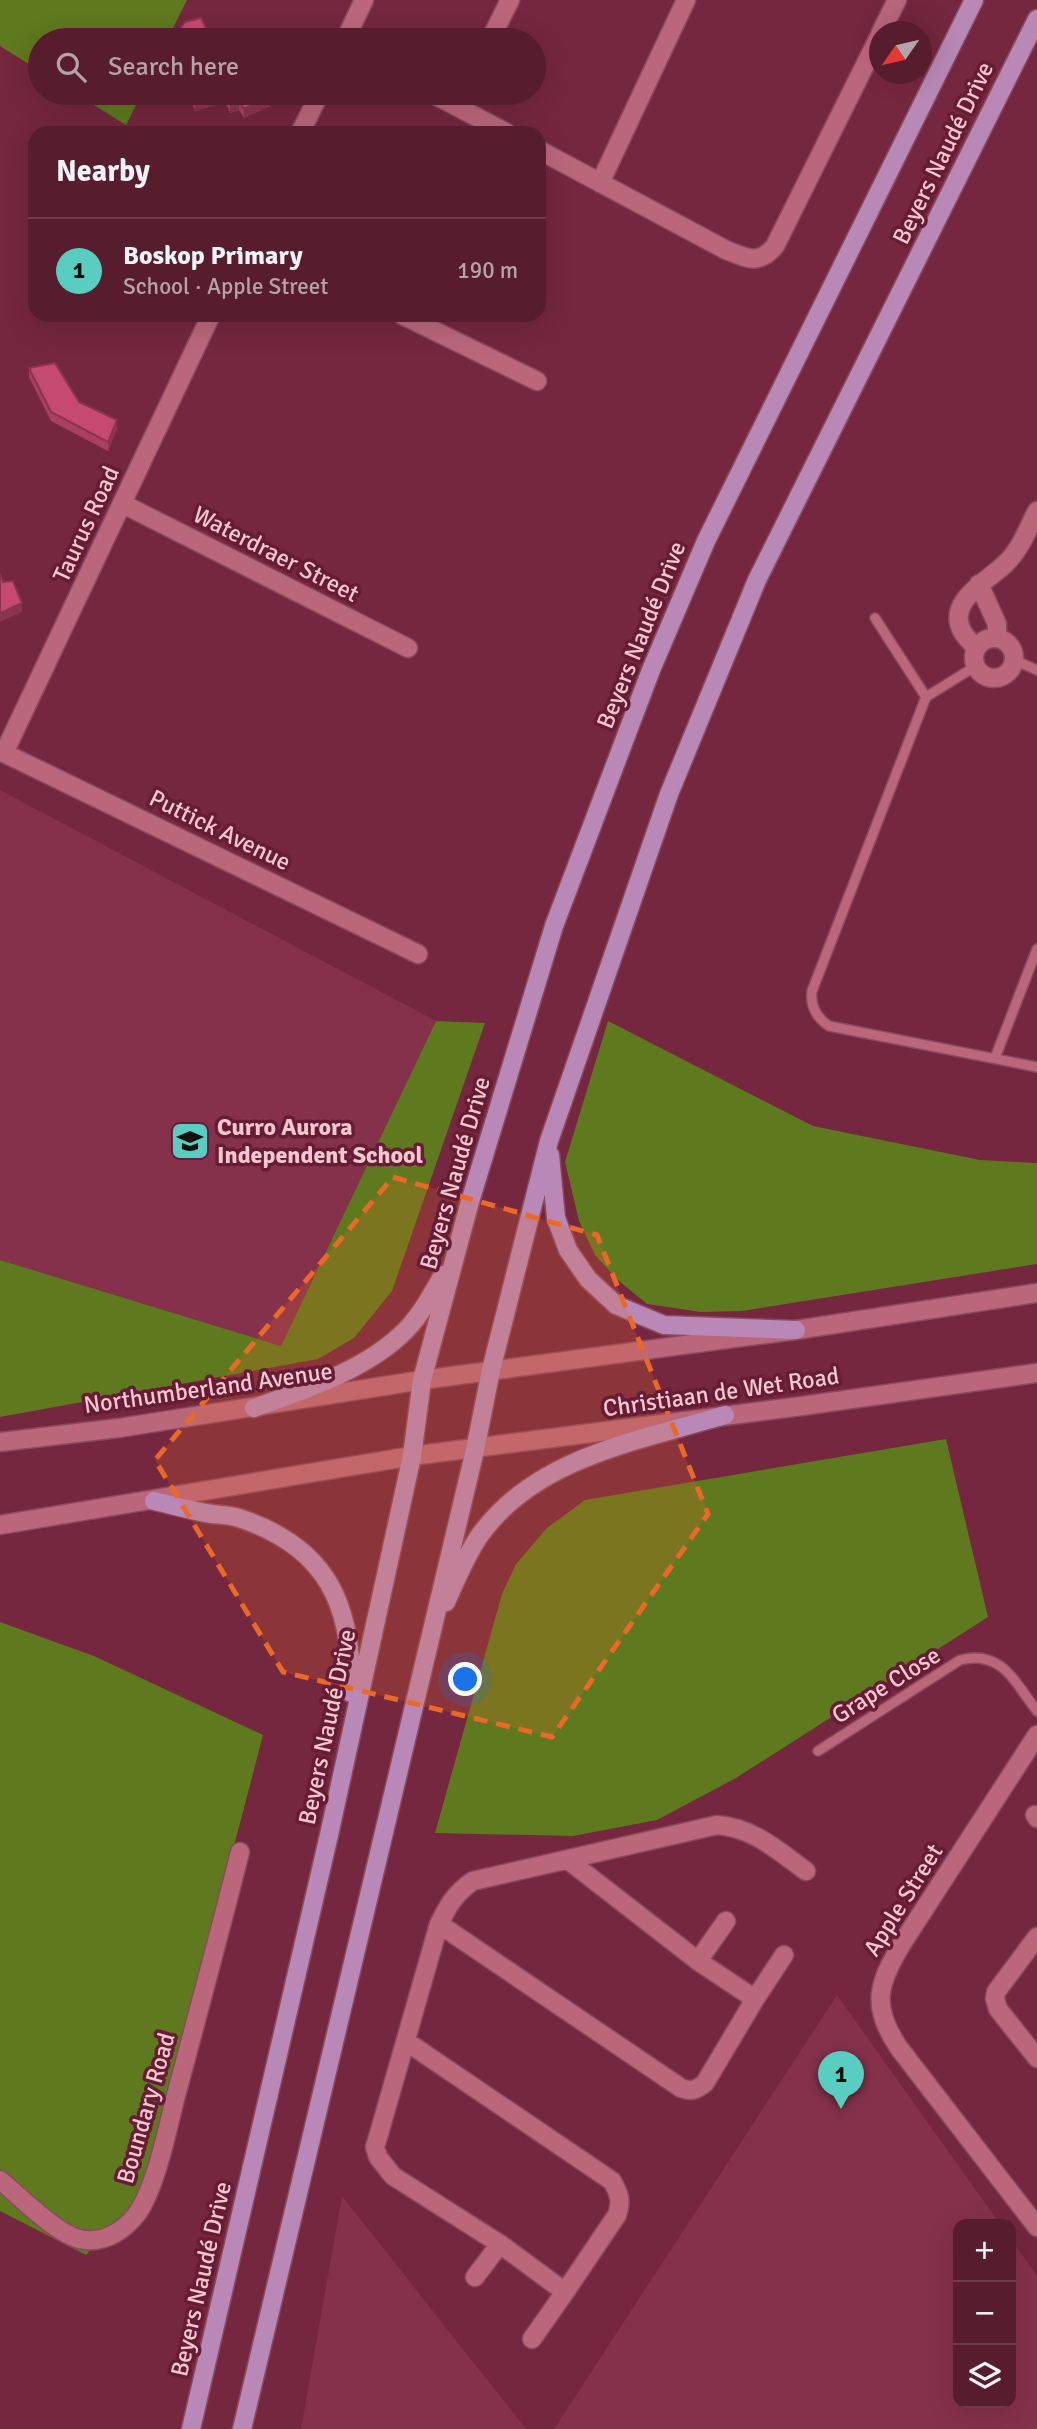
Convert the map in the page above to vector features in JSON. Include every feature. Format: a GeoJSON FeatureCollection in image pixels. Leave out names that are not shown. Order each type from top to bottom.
{"type":"FeatureCollection","features":[{"type":"Feature","properties":{"kind":"main road","name":"Beyers Naudé Drive"},"geometry":{"type":"LineString","coordinates":[[191,2429],[329,1835],[412,1456],[422,1380],[456,1253],[554,926],[651,670],[706,541],[974,0]]}},
{"type":"Feature","properties":{"kind":"main road","name":"Beyers Naudé Drive"},"geometry":{"type":"LineString","coordinates":[[242,2429],[475,1450],[491,1370],[549,1142],[669,794],[757,580],[1037,19]]}},
{"type":"Feature","properties":{"kind":"main road"},"geometry":{"type":"LineString","coordinates":[[549,1142],[556,1218],[568,1250],[588,1279],[616,1305],[664,1325],[796,1330]]}},
{"type":"Feature","properties":{"kind":"main road"},"geometry":{"type":"LineString","coordinates":[[254,1408],[310,1387],[386,1347],[408,1328],[428,1302],[456,1253]]}},
{"type":"Feature","properties":{"kind":"main road"},"geometry":{"type":"LineString","coordinates":[[429,1640],[480,1535],[509,1502],[538,1480],[581,1458],[725,1415]]}},
{"type":"Feature","properties":{"kind":"main road"},"geometry":{"type":"LineString","coordinates":[[154,1501],[236,1517],[272,1532],[313,1560],[328,1580],[340,1605],[352,1660],[351,1731]]}},
{"type":"Feature","properties":{"kind":"street"},"geometry":{"type":"LineString","coordinates":[[351,28],[364,0]]}},
{"type":"Feature","properties":{"kind":"street"},"geometry":{"type":"LineString","coordinates":[[496,28],[510,0]]}},
{"type":"Feature","properties":{"kind":"street"},"geometry":{"type":"LineString","coordinates":[[600,183],[686,0]]}},
{"type":"Feature","properties":{"kind":"street"},"geometry":{"type":"LineString","coordinates":[[886,21],[897,0]]}},
{"type":"Feature","properties":{"kind":"street"},"geometry":{"type":"LineString","coordinates":[[546,154],[726,250],[750,260],[760,257],[775,246],[869,55]]}},
{"type":"Feature","properties":{"kind":"street"},"geometry":{"type":"LineString","coordinates":[[304,126],[314,105]]}},
{"type":"Feature","properties":{"kind":"street"},"geometry":{"type":"LineString","coordinates":[[468,105],[497,126]]}},
{"type":"Feature","properties":{"kind":"street","name":"Taurus Road"},"geometry":{"type":"LineString","coordinates":[[2,752],[209,322]]}},
{"type":"Feature","properties":{"kind":"street"},"geometry":{"type":"LineString","coordinates":[[416,322],[537,381]]}},
{"type":"Feature","properties":{"kind":"street","name":"Waterdraer Street"},"geometry":{"type":"LineString","coordinates":[[123,504],[408,648]]}},
{"type":"Feature","properties":{"kind":"street"},"geometry":{"type":"LineString","coordinates":[[976,657],[985,640],[997,638],[1008,644],[1014,660],[1007,673],[996,677],[984,675],[962,631],[959,618],[964,601],[979,584],[1006,564],[1017,550],[1037,511]]}},
{"type":"Feature","properties":{"kind":"street"},"geometry":{"type":"LineString","coordinates":[[979,584],[997,624],[997,638]]}},
{"type":"Feature","properties":{"kind":"street","name":"Puttick Avenue"},"geometry":{"type":"LineString","coordinates":[[2,752],[418,954]]}},
{"type":"Feature","properties":{"kind":"street","name":"Christiaan de Wet Road"},"geometry":{"type":"LineString","coordinates":[[422,1380],[796,1330],[1037,1293]]}},
{"type":"Feature","properties":{"kind":"street","name":"Christiaan de Wet Road"},"geometry":{"type":"LineString","coordinates":[[412,1456],[475,1450],[1037,1373]]}},
{"type":"Feature","properties":{"kind":"street","name":"Northumberland Avenue"},"geometry":{"type":"LineString","coordinates":[[0,1442],[254,1408],[422,1380]]}},
{"type":"Feature","properties":{"kind":"street"},"geometry":{"type":"LineString","coordinates":[[0,1525],[412,1456]]}},
{"type":"Feature","properties":{"kind":"street","name":"Apple Street"},"geometry":{"type":"LineString","coordinates":[[1034,2218],[898,2048],[886,2029],[880,1995],[884,1976],[903,1941],[1037,1735]]}},
{"type":"Feature","properties":{"kind":"street"},"geometry":{"type":"LineString","coordinates":[[565,2292],[500,2244],[393,2176],[377,2157],[378,2137],[439,1924],[451,1900],[460,1889],[473,1881],[717,1825],[736,1827],[752,1833],[806,1871]]}},
{"type":"Feature","properties":{"kind":"street","name":"Boundary Road"},"geometry":{"type":"LineString","coordinates":[[0,2180],[57,2227],[76,2239],[99,2240],[116,2233],[137,2214],[145,2200],[170,2119],[240,1852]]}},
{"type":"Feature","properties":{"kind":"street"},"geometry":{"type":"LineString","coordinates":[[568,1860],[698,1961],[755,1999]]}},
{"type":"Feature","properties":{"kind":"street"},"geometry":{"type":"LineString","coordinates":[[698,1961],[726,1922]]}},
{"type":"Feature","properties":{"kind":"street"},"geometry":{"type":"LineString","coordinates":[[439,1924],[689,2091],[697,2090],[705,2083],[784,1955]]}},
{"type":"Feature","properties":{"kind":"street"},"geometry":{"type":"LineString","coordinates":[[1037,1937],[996,1992],[995,1999],[998,2009],[1037,2058]]}},
{"type":"Feature","properties":{"kind":"street"},"geometry":{"type":"LineString","coordinates":[[407,2042],[612,2181],[620,2194],[621,2206],[617,2215],[532,2339]]}},
{"type":"Feature","properties":{"kind":"street"},"geometry":{"type":"LineString","coordinates":[[475,2277],[500,2244]]}},
{"type":"Feature","properties":{"kind":"lane"},"geometry":{"type":"LineString","coordinates":[[875,618],[926,697]]}},
{"type":"Feature","properties":{"kind":"lane"},"geometry":{"type":"LineString","coordinates":[[976,657],[926,697],[812,991],[813,1005],[816,1014],[829,1026],[1037,1067]]}},
{"type":"Feature","properties":{"kind":"lane"},"geometry":{"type":"LineString","coordinates":[[1014,660],[1037,670]]}},
{"type":"Feature","properties":{"kind":"lane"},"geometry":{"type":"LineString","coordinates":[[995,1058],[1037,949]]}},
{"type":"Feature","properties":{"kind":"lane","name":"Grape Close"},"geometry":{"type":"LineString","coordinates":[[818,1751],[960,1660],[974,1656],[996,1661],[1003,1667],[1037,1711]]}},
{"type":"Feature","properties":{"kind":"highlighted area"},"geometry":{"type":"Polygon","coordinates":[[[393,1177],[597,1235],[708,1514],[552,1737],[283,1672],[155,1460],[393,1177]]]}},
{"type":"Feature","properties":{"kind":"shaded area","name":"Curro Aurora Independent School"},"geometry":{"type":"Polygon","coordinates":[[[0,790],[436,1021],[281,1346],[0,1260],[0,790]]]}},
{"type":"Feature","properties":{"kind":"shaded area"},"geometry":{"type":"Polygon","coordinates":[[[837,1995],[996,2219],[953,2219],[953,2408],[1016,2408],[1016,2246],[1037,2276],[1037,2429],[554,2429],[837,1995]]]}},
{"type":"Feature","properties":{"kind":"shaded area"},"geometry":{"type":"Polygon","coordinates":[[[342,2196],[526,2429],[301,2429],[342,2196]]]}},
{"type":"Feature","properties":{"kind":"green space"},"geometry":{"type":"Polygon","coordinates":[[[0,0],[187,0],[173,28],[28,28],[28,64],[0,46],[0,0]]]}},
{"type":"Feature","properties":{"kind":"green space"},"geometry":{"type":"Polygon","coordinates":[[[94,105],[136,105],[126,125],[94,105]]]}},
{"type":"Feature","properties":{"kind":"green space"},"geometry":{"type":"Polygon","coordinates":[[[436,1021],[485,1023],[392,1291],[354,1338],[318,1359],[0,1417],[0,1260],[281,1346],[436,1021]]]}},
{"type":"Feature","properties":{"kind":"green space"},"geometry":{"type":"Polygon","coordinates":[[[608,1021],[813,1126],[980,1160],[1037,1163],[1037,1264],[742,1311],[701,1312],[647,1304],[619,1281],[595,1255],[579,1221],[565,1162],[608,1021]]]}},
{"type":"Feature","properties":{"kind":"green space"},"geometry":{"type":"Polygon","coordinates":[[[946,1439],[988,1617],[736,1778],[657,1820],[573,1836],[435,1833],[502,1594],[516,1564],[547,1528],[585,1500],[946,1439]]]}},
{"type":"Feature","properties":{"kind":"green space"},"geometry":{"type":"Polygon","coordinates":[[[0,1622],[94,1656],[263,1735],[143,2195],[86,2255],[0,2211],[0,1622]]]}},
{"type":"Feature","properties":{"kind":"building"},"geometry":{"type":"Polygon","coordinates":[[[201,18],[206,28],[181,28],[185,22],[201,18]]]}},
{"type":"Feature","properties":{"kind":"building"},"geometry":{"type":"Polygon","coordinates":[[[55,363],[79,402],[117,420],[108,442],[51,412],[29,368],[55,363]]]}},
{"type":"Feature","properties":{"kind":"building"},"geometry":{"type":"Polygon","coordinates":[[[0,574],[3,582],[13,581],[22,603],[0,613],[0,574]]]}},
{"type":"Feature","properties":{"kind":"place","name":"Curro Aurora Independent School"},"geometry":{"type":"Point","coordinates":[190,1141]}},
{"type":"Feature","properties":{"kind":"place","name":"Boskop Primary"},"geometry":{"type":"Point","coordinates":[841,2109]}}]}
